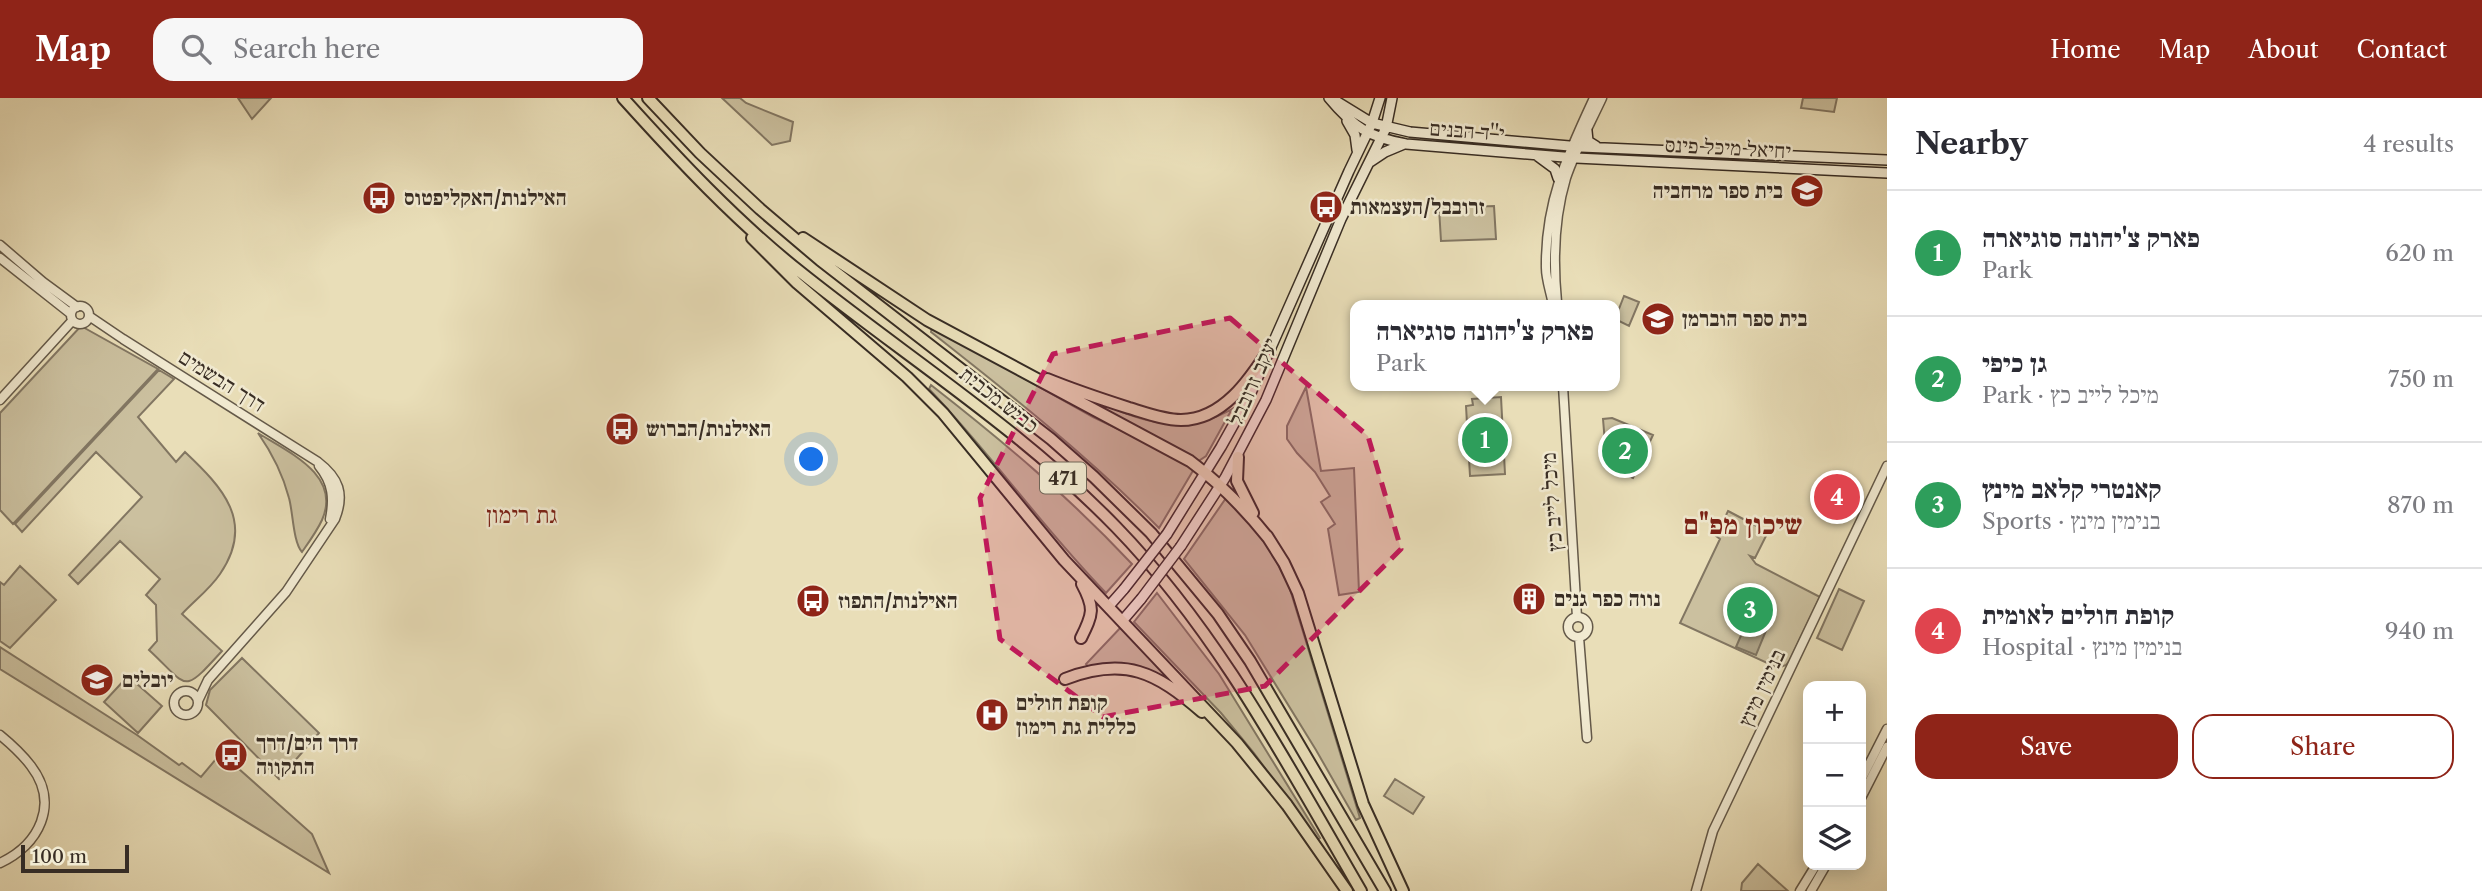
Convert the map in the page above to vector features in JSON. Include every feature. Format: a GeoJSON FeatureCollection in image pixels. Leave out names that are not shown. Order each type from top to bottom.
{"type":"FeatureCollection","features":[{"type":"Feature","properties":{"kind":"highway","name":"כביש מכבית"},"geometry":{"type":"LineString","coordinates":[[623,98],[710,190],[798,270],[1030,449],[1099,510],[1130,542],[1179,598],[1219,652],[1252,703],[1361,891]]}},
{"type":"Feature","properties":{"kind":"highway","name":"כביש מכבית"},"geometry":{"type":"LineString","coordinates":[[648,98],[760,209],[820,260],[1043,432],[1151,533],[1211,606],[1245,653],[1385,891]]}},
{"type":"Feature","properties":{"kind":"highway"},"geometry":{"type":"LineString","coordinates":[[710,190],[776,264],[938,407],[1073,569],[1237,743],[1287,806],[1347,891]]}},
{"type":"Feature","properties":{"kind":"highway"},"geometry":{"type":"LineString","coordinates":[[760,209],[892,299],[996,358],[1180,455],[1221,485],[1250,515],[1269,540]]}},
{"type":"Feature","properties":{"kind":"highway"},"geometry":{"type":"LineString","coordinates":[[996,358],[1103,400],[1152,415],[1180,420],[1208,414],[1230,399],[1255,373],[1270,348]]}},
{"type":"Feature","properties":{"kind":"highway"},"geometry":{"type":"LineString","coordinates":[[1238,457],[1238,486],[1284,563],[1298,593],[1363,804],[1403,891]]}},
{"type":"Feature","properties":{"kind":"highway"},"geometry":{"type":"LineString","coordinates":[[1073,569],[1091,604],[1091,615],[1081,638]]}},
{"type":"Feature","properties":{"kind":"highway"},"geometry":{"type":"LineString","coordinates":[[1065,679],[1104,668],[1140,671],[1174,690],[1237,743]]}},
{"type":"Feature","properties":{"kind":"main road"},"geometry":{"type":"LineString","coordinates":[[1331,98],[1355,135],[1358,152]]}},
{"type":"Feature","properties":{"kind":"main road","name":"י''ד הבנים"},"geometry":{"type":"LineString","coordinates":[[1331,98],[1372,123],[1386,128],[1576,146]]}},
{"type":"Feature","properties":{"kind":"main road","name":"יעקב זרובבל"},"geometry":{"type":"LineString","coordinates":[[1109,606],[1167,534],[1250,395],[1372,123],[1380,98]]}},
{"type":"Feature","properties":{"kind":"main road"},"geometry":{"type":"LineString","coordinates":[[1392,103],[1397,121],[1410,132]]}},
{"type":"Feature","properties":{"kind":"main road","name":"יעקב זרובבל"},"geometry":{"type":"LineString","coordinates":[[1123,620],[1181,546],[1238,457],[1266,400],[1341,219],[1386,128],[1392,103]]}},
{"type":"Feature","properties":{"kind":"main road","name":"י''ד הבנים"},"geometry":{"type":"LineString","coordinates":[[1345,116],[1367,133],[1406,144],[1571,157]]}},
{"type":"Feature","properties":{"kind":"main road"},"geometry":{"type":"LineString","coordinates":[[1587,131],[1588,141],[1597,147]]}},
{"type":"Feature","properties":{"kind":"main road"},"geometry":{"type":"LineString","coordinates":[[1367,166],[1382,154],[1406,144]]}},
{"type":"Feature","properties":{"kind":"main road","name":"יחיאל מיכל פינס"},"geometry":{"type":"LineString","coordinates":[[1576,146],[1887,160]]}},
{"type":"Feature","properties":{"kind":"main road"},"geometry":{"type":"LineString","coordinates":[[1535,154],[1555,169],[1558,178]]}},
{"type":"Feature","properties":{"kind":"main road","name":"יחיאל מיכל פינס"},"geometry":{"type":"LineString","coordinates":[[1571,157],[1887,173]]}},
{"type":"Feature","properties":{"kind":"street"},"geometry":{"type":"LineString","coordinates":[[1554,300],[1546,270],[1549,220],[1558,178],[1576,146],[1594,98]]}},
{"type":"Feature","properties":{"kind":"street"},"geometry":{"type":"LineString","coordinates":[[1576,146],[1587,131],[1602,98]]}},
{"type":"Feature","properties":{"kind":"street"},"geometry":{"type":"LineString","coordinates":[[1555,300],[1558,217],[1571,157]]}},
{"type":"Feature","properties":{"kind":"street"},"geometry":{"type":"LineString","coordinates":[[0,245],[36,276],[73,314],[79,324],[88,319],[85,308],[73,314],[0,400]]}},
{"type":"Feature","properties":{"kind":"street"},"geometry":{"type":"LineString","coordinates":[[0,258],[73,314]]}},
{"type":"Feature","properties":{"kind":"street","name":"דרך הבשמים"},"geometry":{"type":"LineString","coordinates":[[88,319],[303,453],[322,470],[330,483],[332,509],[326,531],[279,601],[208,680],[198,701]]}},
{"type":"Feature","properties":{"kind":"street","name":"מיכל לייב כץ"},"geometry":{"type":"LineString","coordinates":[[1563,391],[1577,617]]}},
{"type":"Feature","properties":{"kind":"street","name":"בנימין מינץ"},"geometry":{"type":"LineString","coordinates":[[1696,891],[1713,831],[1887,466]]}},
{"type":"Feature","properties":{"kind":"street"},"geometry":{"type":"LineString","coordinates":[[1577,617],[1586,620],[1588,626],[1585,635],[1579,637],[1572,635],[1568,628],[1569,622],[1577,617]]}},
{"type":"Feature","properties":{"kind":"street"},"geometry":{"type":"LineString","coordinates":[[1579,637],[1587,738]]}},
{"type":"Feature","properties":{"kind":"street","name":"דרך הבשמים"},"geometry":{"type":"LineString","coordinates":[[189,691],[208,680]]}},
{"type":"Feature","properties":{"kind":"street"},"geometry":{"type":"LineString","coordinates":[[181,691],[189,691],[198,701],[197,708],[192,714],[184,715],[177,712],[173,704],[175,696],[181,691]]}},
{"type":"Feature","properties":{"kind":"street"},"geometry":{"type":"LineString","coordinates":[[1866,770],[1887,729]]}},
{"type":"Feature","properties":{"kind":"street"},"geometry":{"type":"LineString","coordinates":[[0,735],[32,767],[44,802],[43,819],[37,833],[26,847],[0,863]]}},
{"type":"Feature","properties":{"kind":"street"},"geometry":{"type":"LineString","coordinates":[[1866,788],[1887,747]]}},
{"type":"Feature","properties":{"kind":"street"},"geometry":{"type":"LineString","coordinates":[[1800,891],[1813,870]]}},
{"type":"Feature","properties":{"kind":"street"},"geometry":{"type":"LineString","coordinates":[[1811,891],[1823,870]]}},
{"type":"Feature","properties":{"kind":"highlighted area"},"geometry":{"type":"Polygon","coordinates":[[[1230,318],[1368,436],[1401,549],[1265,686],[1103,717],[1000,639],[980,498],[1053,354],[1230,318]]]}},
{"type":"Feature","properties":{"kind":"shaded area"},"geometry":{"type":"Polygon","coordinates":[[[238,98],[271,98],[252,119],[238,98]]]}},
{"type":"Feature","properties":{"kind":"shaded area"},"geometry":{"type":"Polygon","coordinates":[[[722,98],[740,98],[793,122],[790,141],[772,145],[722,98]]]}},
{"type":"Feature","properties":{"kind":"shaded area"},"geometry":{"type":"Polygon","coordinates":[[[1803,98],[1837,98],[1834,112],[1801,108],[1803,98]]]}},
{"type":"Feature","properties":{"kind":"shaded area"},"geometry":{"type":"Polygon","coordinates":[[[1494,206],[1496,239],[1441,241],[1439,208],[1494,206]]]}},
{"type":"Feature","properties":{"kind":"shaded area"},"geometry":{"type":"Polygon","coordinates":[[[1624,296],[1639,302],[1629,326],[1620,322],[1620,306],[1624,296]]]}},
{"type":"Feature","properties":{"kind":"shaded area"},"geometry":{"type":"Polygon","coordinates":[[[81,326],[158,369],[13,524],[0,510],[0,413],[81,326]]]}},
{"type":"Feature","properties":{"kind":"shaded area"},"geometry":{"type":"Polygon","coordinates":[[[932,327],[1093,417],[1177,457],[1194,469],[1159,528],[1019,402],[931,332],[932,327]]]}},
{"type":"Feature","properties":{"kind":"shaded area"},"geometry":{"type":"Polygon","coordinates":[[[159,370],[174,379],[138,417],[176,462],[185,452],[211,479],[222,492],[235,522],[235,538],[220,574],[182,614],[222,651],[199,675],[185,681],[149,650],[157,641],[156,605],[146,595],[160,579],[120,541],[78,584],[69,575],[142,497],[96,452],[22,532],[15,524],[159,370]]]}},
{"type":"Feature","properties":{"kind":"shaded area"},"geometry":{"type":"Polygon","coordinates":[[[931,385],[1035,470],[1132,564],[1106,593],[929,389],[931,385]]]}},
{"type":"Feature","properties":{"kind":"shaded area"},"geometry":{"type":"Polygon","coordinates":[[[1306,387],[1321,471],[1354,468],[1359,592],[1339,595],[1328,529],[1335,524],[1321,502],[1330,496],[1315,472],[1287,439],[1287,426],[1306,387]]]}},
{"type":"Feature","properties":{"kind":"shaded area"},"geometry":{"type":"Polygon","coordinates":[[[1501,397],[1505,474],[1470,476],[1466,406],[1473,405],[1472,399],[1501,397]]]}},
{"type":"Feature","properties":{"kind":"shaded area"},"geometry":{"type":"Polygon","coordinates":[[[1096,401],[1147,420],[1180,424],[1197,423],[1232,409],[1206,456],[1197,462],[1096,406],[1096,401]]]}},
{"type":"Feature","properties":{"kind":"shaded area"},"geometry":{"type":"Polygon","coordinates":[[[1612,418],[1653,435],[1633,478],[1607,467],[1603,419],[1612,418]]]}},
{"type":"Feature","properties":{"kind":"shaded area"},"geometry":{"type":"Polygon","coordinates":[[[258,433],[309,467],[325,490],[326,504],[322,520],[302,552],[297,541],[284,481],[258,433]]]}},
{"type":"Feature","properties":{"kind":"shaded area"},"geometry":{"type":"Polygon","coordinates":[[[1226,498],[1260,534],[1289,586],[1360,818],[1356,820],[1245,635],[1184,559],[1226,498]]]}},
{"type":"Feature","properties":{"kind":"shaded area"},"geometry":{"type":"Polygon","coordinates":[[[1728,511],[1768,532],[1755,558],[1750,556],[1756,564],[1820,597],[1790,660],[1778,668],[1680,623],[1720,539],[1716,536],[1728,511]]]}},
{"type":"Feature","properties":{"kind":"shaded area"},"geometry":{"type":"Polygon","coordinates":[[[20,566],[56,600],[10,648],[0,641],[0,582],[4,585],[20,566]]]}},
{"type":"Feature","properties":{"kind":"shaded area"},"geometry":{"type":"Polygon","coordinates":[[[1839,589],[1864,601],[1842,650],[1817,638],[1839,589]]]}},
{"type":"Feature","properties":{"kind":"shaded area"},"geometry":{"type":"Polygon","coordinates":[[[1157,593],[1219,674],[1320,838],[1317,840],[1254,753],[1221,713],[1134,622],[1157,593]]]}},
{"type":"Feature","properties":{"kind":"shaded area"},"geometry":{"type":"Polygon","coordinates":[[[1753,608],[1772,616],[1756,655],[1736,647],[1753,608]]]}},
{"type":"Feature","properties":{"kind":"shaded area"},"geometry":{"type":"Polygon","coordinates":[[[1123,625],[1182,688],[1137,668],[1114,664],[1089,668],[1086,664],[1123,625]]]}},
{"type":"Feature","properties":{"kind":"shaded area"},"geometry":{"type":"Polygon","coordinates":[[[0,647],[201,777],[221,753],[312,834],[329,873],[0,669],[0,647]]]}},
{"type":"Feature","properties":{"kind":"shaded area"},"geometry":{"type":"Polygon","coordinates":[[[242,658],[319,733],[279,779],[206,705],[210,690],[242,658]]]}},
{"type":"Feature","properties":{"kind":"shaded area"},"geometry":{"type":"Polygon","coordinates":[[[128,676],[162,706],[138,733],[104,702],[128,676]]]}},
{"type":"Feature","properties":{"kind":"shaded area"},"geometry":{"type":"Polygon","coordinates":[[[1395,779],[1424,797],[1413,814],[1384,796],[1395,779]]]}},
{"type":"Feature","properties":{"kind":"shaded area"},"geometry":{"type":"Polygon","coordinates":[[[1758,864],[1788,891],[1741,891],[1742,883],[1758,864]]]}},
{"type":"Feature","properties":{"kind":"place","name":"בית ספר מרחביה"},"geometry":{"type":"Point","coordinates":[1807,191]}},
{"type":"Feature","properties":{"kind":"place","name":"האילנות/האקליפטוס"},"geometry":{"type":"Point","coordinates":[379,198]}},
{"type":"Feature","properties":{"kind":"place","name":"זרובבל/העצמאות"},"geometry":{"type":"Point","coordinates":[1326,207]}},
{"type":"Feature","properties":{"kind":"place","name":"בית ספר הוברמן"},"geometry":{"type":"Point","coordinates":[1658,319]}},
{"type":"Feature","properties":{"kind":"place","name":"האילנות/הברוש"},"geometry":{"type":"Point","coordinates":[622,429]}},
{"type":"Feature","properties":{"kind":"place","name":"פארק צ'יהונה סוגיארה"},"geometry":{"type":"Point","coordinates":[1485,440]}},
{"type":"Feature","properties":{"kind":"place","name":"גן כיפי"},"geometry":{"type":"Point","coordinates":[1625,451]}},
{"type":"Feature","properties":{"kind":"place","name":"קופת חולים לאומית"},"geometry":{"type":"Point","coordinates":[1837,497]}},
{"type":"Feature","properties":{"kind":"place","name":"נווה כפר גנים"},"geometry":{"type":"Point","coordinates":[1529,599]}},
{"type":"Feature","properties":{"kind":"place","name":"האילנות/התפוז"},"geometry":{"type":"Point","coordinates":[813,601]}},
{"type":"Feature","properties":{"kind":"place","name":"קאנטרי קלאב מינץ"},"geometry":{"type":"Point","coordinates":[1750,610]}},
{"type":"Feature","properties":{"kind":"place","name":"יובלים"},"geometry":{"type":"Point","coordinates":[97,680]}},
{"type":"Feature","properties":{"kind":"place","name":"קופת חולים כללית גת רימון"},"geometry":{"type":"Point","coordinates":[992,715]}},
{"type":"Feature","properties":{"kind":"place","name":"דרך הים/דרך התקווה"},"geometry":{"type":"Point","coordinates":[231,755]}},
{"type":"Feature","properties":{"kind":"district","name":"גת רימון"},"geometry":{"type":"Point","coordinates":[522,515]}},
{"type":"Feature","properties":{"kind":"district","name":"שיכון מפ\"ם"},"geometry":{"type":"Point","coordinates":[1743,524]}}]}
